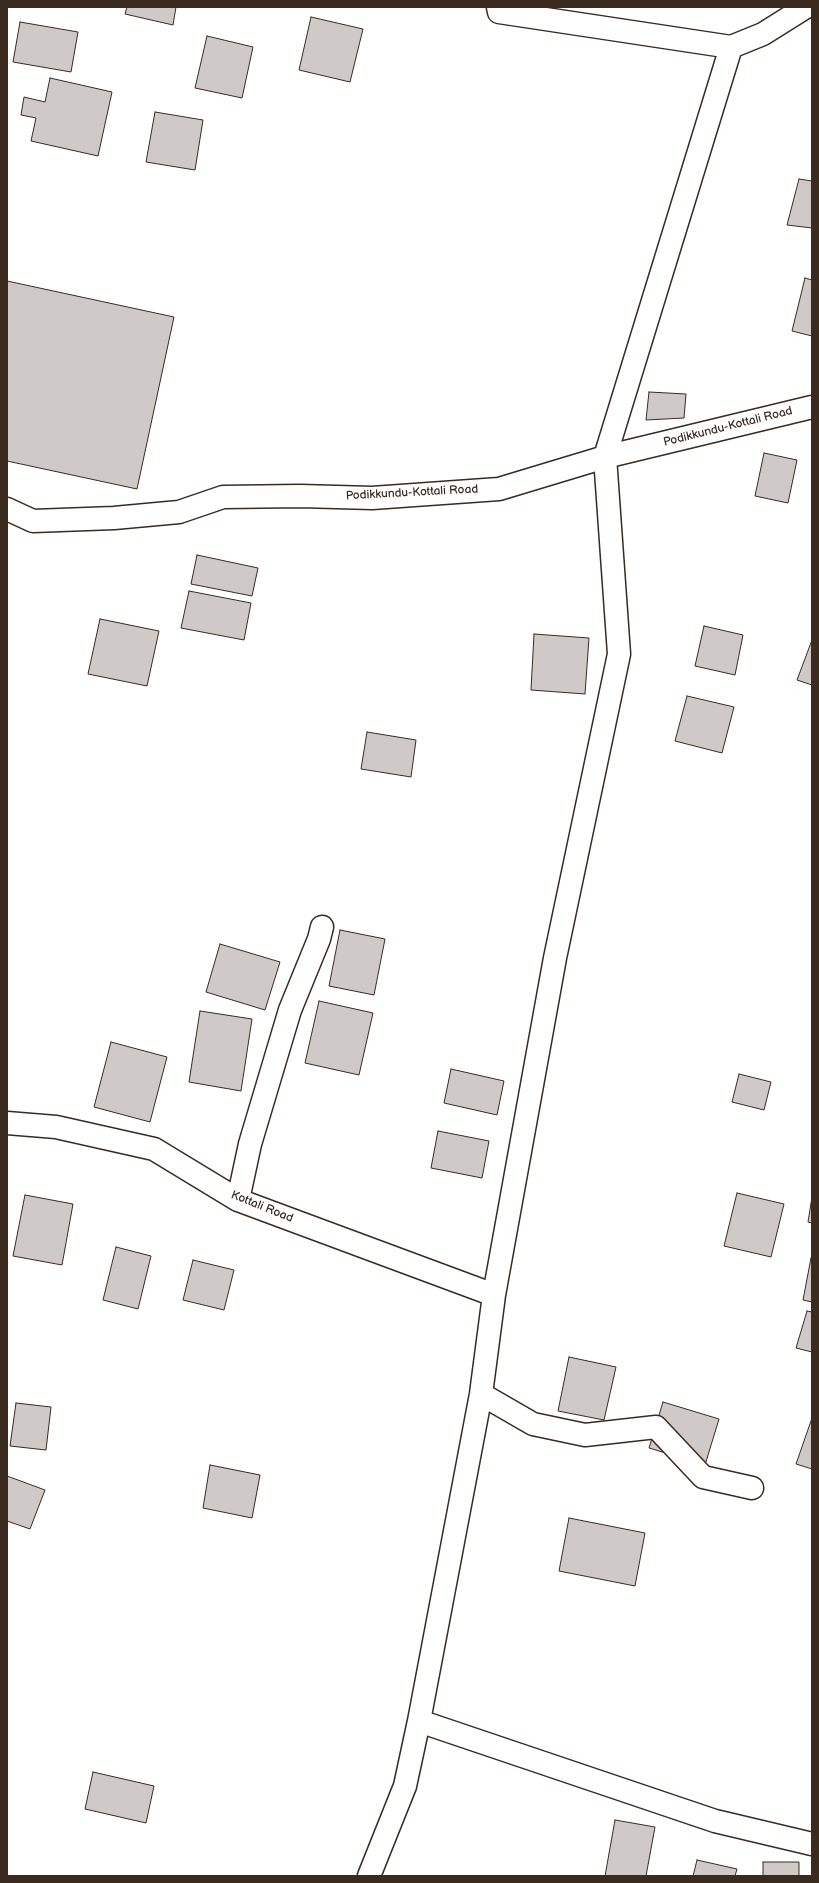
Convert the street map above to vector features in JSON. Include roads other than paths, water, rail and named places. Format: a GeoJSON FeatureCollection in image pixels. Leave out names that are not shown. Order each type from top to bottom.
{"type":"FeatureCollection","features":[{"type":"Feature","properties":{"kind":"street"},"geometry":{"type":"LineString","coordinates":[[498,7],[499,12],[731,47],[763,34],[806,7]]}},
{"type":"Feature","properties":{"kind":"street"},"geometry":{"type":"LineString","coordinates":[[369,1876],[405,1786],[419,1721],[480,1394],[494,1295],[555,958],[619,654],[605,457],[731,47]]}},
{"type":"Feature","properties":{"kind":"street","name":"Podikkundu-Kottali Road"},"geometry":{"type":"LineString","coordinates":[[7,509],[33,521],[48,521],[114,518],[179,512],[223,497],[300,496],[372,498],[499,489],[605,457],[812,407]]}},
{"type":"Feature","properties":{"kind":"street"},"geometry":{"type":"LineString","coordinates":[[238,1200],[250,1144],[290,1010],[319,939],[322,927]]}},
{"type":"Feature","properties":{"kind":"street","name":"Kottali Road"},"geometry":{"type":"LineString","coordinates":[[7,1123],[56,1127],[154,1149],[238,1200],[494,1295]]}},
{"type":"Feature","properties":{"kind":"street"},"geometry":{"type":"LineString","coordinates":[[480,1394],[533,1424],[585,1435],[656,1427],[703,1477],[752,1488]]}},
{"type":"Feature","properties":{"kind":"street"},"geometry":{"type":"LineString","coordinates":[[419,1721],[715,1821],[812,1844]]}}]}
